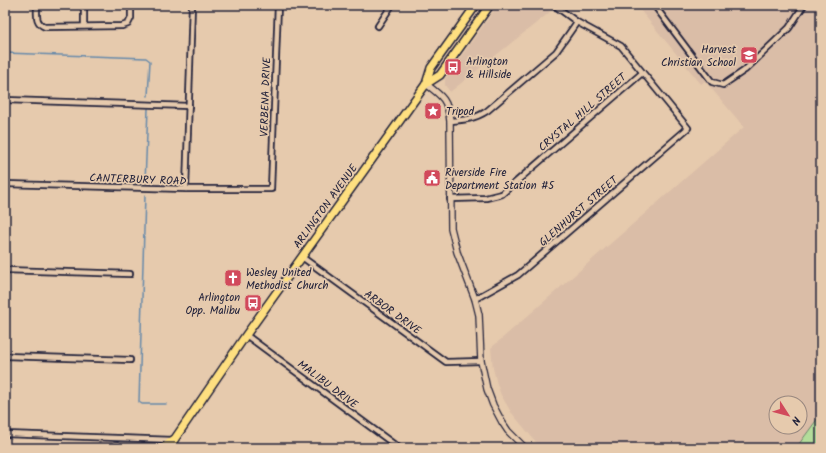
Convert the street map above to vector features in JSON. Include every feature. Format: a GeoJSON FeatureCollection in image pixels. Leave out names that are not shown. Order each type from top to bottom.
{"type":"FeatureCollection","features":[{"type":"Feature","properties":{"kind":"main road","name":"ARLINGTON AVENUE"},"geometry":{"type":"LineString","coordinates":[[171,448],[174,440],[246,335],[426,84],[431,68],[476,5]]}},
{"type":"Feature","properties":{"kind":"main road","name":"ARLINGTON AVENUE"},"geometry":{"type":"LineString","coordinates":[[426,84],[440,75],[490,5]]}},
{"type":"Feature","properties":{"kind":"main road","name":"ARLINGTON AVENUE"},"geometry":{"type":"LineString","coordinates":[[163,448],[174,440]]}},
{"type":"Feature","properties":{"kind":"street"},"geometry":{"type":"LineString","coordinates":[[37,5],[37,20],[40,25],[45,27],[122,26],[128,24],[131,18],[131,5]]}},
{"type":"Feature","properties":{"kind":"street"},"geometry":{"type":"LineString","coordinates":[[84,5],[84,26]]}},
{"type":"Feature","properties":{"kind":"street"},"geometry":{"type":"LineString","coordinates":[[186,189],[192,5]]}},
{"type":"Feature","properties":{"kind":"street","name":"VERBENA DRIVE"},"geometry":{"type":"LineString","coordinates":[[271,189],[278,5]]}},
{"type":"Feature","properties":{"kind":"street"},"geometry":{"type":"LineString","coordinates":[[378,26],[392,5]]}},
{"type":"Feature","properties":{"kind":"street"},"geometry":{"type":"LineString","coordinates":[[554,5],[577,22],[621,46],[642,73]]}},
{"type":"Feature","properties":{"kind":"street"},"geometry":{"type":"LineString","coordinates":[[654,5],[712,82],[723,85],[745,70],[789,28],[804,5]]}},
{"type":"Feature","properties":{"kind":"street"},"geometry":{"type":"LineString","coordinates":[[450,121],[468,120],[487,112],[556,52],[577,22]]}},
{"type":"Feature","properties":{"kind":"street","name":"GLENHURST STREET"},"geometry":{"type":"LineString","coordinates":[[475,299],[518,275],[688,128],[642,73]]}},
{"type":"Feature","properties":{"kind":"street","name":"CRYSTAL HILL STREET"},"geometry":{"type":"LineString","coordinates":[[450,198],[486,198],[502,194],[642,73]]}},
{"type":"Feature","properties":{"kind":"street"},"geometry":{"type":"LineString","coordinates":[[426,84],[436,92],[446,104],[450,121],[451,228],[453,240],[475,299],[479,315],[481,361],[487,390],[493,405],[508,431],[525,448]]}},
{"type":"Feature","properties":{"kind":"street"},"geometry":{"type":"LineString","coordinates":[[5,100],[189,106]]}},
{"type":"Feature","properties":{"kind":"street","name":"CANTERBURY ROAD"},"geometry":{"type":"LineString","coordinates":[[5,184],[186,189],[271,189]]}},
{"type":"Feature","properties":{"kind":"street","name":"ARBOR DRIVE"},"geometry":{"type":"LineString","coordinates":[[302,257],[446,362],[481,361]]}},
{"type":"Feature","properties":{"kind":"street"},"geometry":{"type":"LineString","coordinates":[[5,270],[130,274]]}},
{"type":"Feature","properties":{"kind":"street","name":"MALIBU DRIVE"},"geometry":{"type":"LineString","coordinates":[[246,335],[399,448]]}},
{"type":"Feature","properties":{"kind":"street"},"geometry":{"type":"LineString","coordinates":[[5,356],[130,360]]}},
{"type":"Feature","properties":{"kind":"street"},"geometry":{"type":"LineString","coordinates":[[5,434],[174,440]]}},
{"type":"Feature","properties":{"kind":"shaded area"},"geometry":{"type":"Polygon","coordinates":[[[498,5],[541,5],[550,12],[450,92],[445,85],[445,79],[498,5]]]}},
{"type":"Feature","properties":{"kind":"shaded area"},"geometry":{"type":"Polygon","coordinates":[[[636,5],[821,5],[821,414],[808,432],[808,395],[768,395],[768,435],[806,435],[796,448],[541,448],[511,412],[501,395],[493,368],[491,348],[744,127],[705,81],[701,84],[636,5]]]}},
{"type":"Feature","properties":{"kind":"green space"},"geometry":{"type":"Polygon","coordinates":[[[821,414],[821,448],[796,448],[806,435],[808,435],[808,432],[821,414]]]}},
{"type":"Feature","properties":{"kind":"waterway"},"geometry":{"type":"LineString","coordinates":[[5,53],[146,58],[150,61],[148,96]]}},
{"type":"Feature","properties":{"kind":"waterway"},"geometry":{"type":"LineString","coordinates":[[145,182],[148,109]]}},
{"type":"Feature","properties":{"kind":"waterway"},"geometry":{"type":"LineString","coordinates":[[145,195],[139,402],[142,404],[166,404]]}},
{"type":"Feature","properties":{"kind":"place","name":"Harvest Christian School"},"geometry":{"type":"Point","coordinates":[749,55]}},
{"type":"Feature","properties":{"kind":"place","name":"Arlington & Hillside"},"geometry":{"type":"Point","coordinates":[453,67]}},
{"type":"Feature","properties":{"kind":"place","name":"Tripod"},"geometry":{"type":"Point","coordinates":[433,111]}},
{"type":"Feature","properties":{"kind":"place","name":"Riverside Fire Department Station #5"},"geometry":{"type":"Point","coordinates":[432,178]}},
{"type":"Feature","properties":{"kind":"place","name":"Wesley United Methodist Church"},"geometry":{"type":"Point","coordinates":[233,278]}},
{"type":"Feature","properties":{"kind":"place","name":"Arlington Opp. Malibu"},"geometry":{"type":"Point","coordinates":[253,303]}}]}
